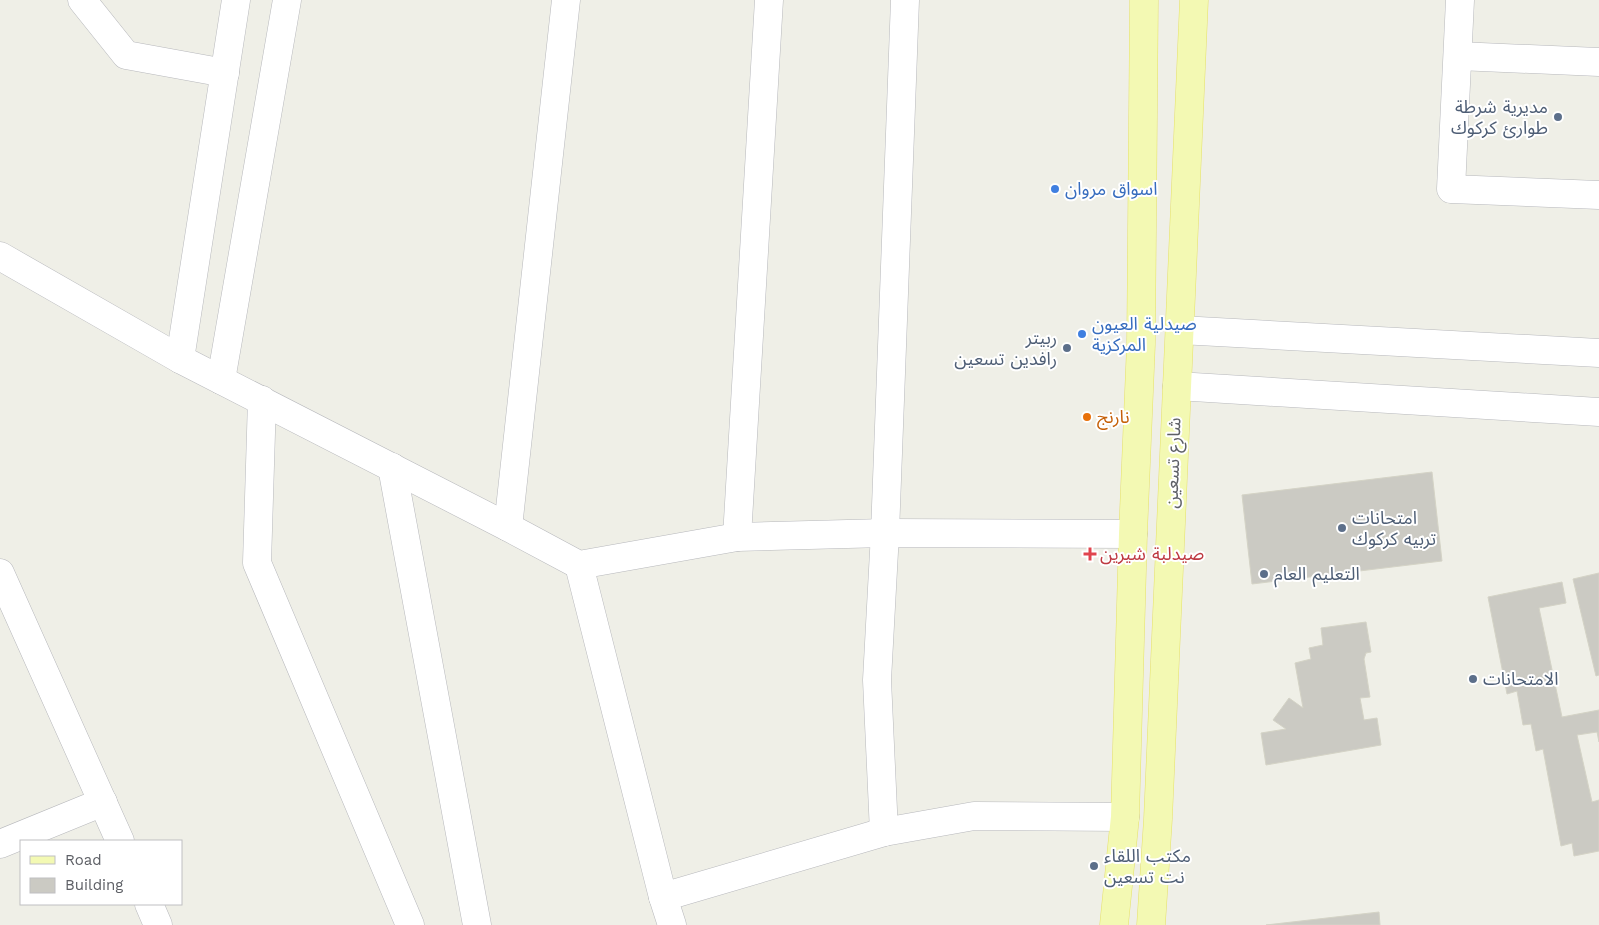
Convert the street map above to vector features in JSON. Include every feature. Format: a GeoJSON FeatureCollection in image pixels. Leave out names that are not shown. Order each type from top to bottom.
{"type":"FeatureCollection","features":[{"type":"Feature","properties":{"kind":"main road","name":"شارع تسعين"},"geometry":{"type":"LineString","coordinates":[[1114,925],[1125,818],[1133,534],[1141,344],[1144,0]]}},
{"type":"Feature","properties":{"kind":"main road","name":"شارع تسعين"},"geometry":{"type":"LineString","coordinates":[[1151,925],[1158,818],[1194,0]]}},
{"type":"Feature","properties":{"kind":"street"},"geometry":{"type":"LineString","coordinates":[[82,0],[126,55],[225,73]]}},
{"type":"Feature","properties":{"kind":"street"},"geometry":{"type":"LineString","coordinates":[[221,380],[286,0]]}},
{"type":"Feature","properties":{"kind":"street"},"geometry":{"type":"LineString","coordinates":[[508,527],[566,0]]}},
{"type":"Feature","properties":{"kind":"street"},"geometry":{"type":"LineString","coordinates":[[737,537],[769,0]]}},
{"type":"Feature","properties":{"kind":"street"},"geometry":{"type":"LineString","coordinates":[[884,832],[876,680],[885,534],[905,0]]}},
{"type":"Feature","properties":{"kind":"street"},"geometry":{"type":"LineString","coordinates":[[1460,0],[1451,189],[1599,195]]}},
{"type":"Feature","properties":{"kind":"street"},"geometry":{"type":"LineString","coordinates":[[180,359],[235,1]]}},
{"type":"Feature","properties":{"kind":"street"},"geometry":{"type":"LineString","coordinates":[[1458,56],[1599,62]]}},
{"type":"Feature","properties":{"kind":"street"},"geometry":{"type":"LineString","coordinates":[[0,256],[180,359],[580,565],[737,537],[885,534],[1133,534]]}},
{"type":"Feature","properties":{"kind":"street"},"geometry":{"type":"LineString","coordinates":[[1180,330],[1599,353]]}},
{"type":"Feature","properties":{"kind":"street"},"geometry":{"type":"LineString","coordinates":[[1177,386],[1599,412]]}},
{"type":"Feature","properties":{"kind":"street"},"geometry":{"type":"LineString","coordinates":[[262,400],[257,564],[410,925]]}},
{"type":"Feature","properties":{"kind":"street"},"geometry":{"type":"LineString","coordinates":[[392,467],[476,925]]}},
{"type":"Feature","properties":{"kind":"street"},"geometry":{"type":"LineString","coordinates":[[580,565],[663,897],[672,925]]}},
{"type":"Feature","properties":{"kind":"street"},"geometry":{"type":"LineString","coordinates":[[0,573],[120,840]]}},
{"type":"Feature","properties":{"kind":"street"},"geometry":{"type":"LineString","coordinates":[[0,844],[103,802]]}},
{"type":"Feature","properties":{"kind":"street"},"geometry":{"type":"LineString","coordinates":[[663,897],[884,832],[974,816],[1125,818]]}},
{"type":"Feature","properties":{"kind":"street"},"geometry":{"type":"LineString","coordinates":[[149,905],[158,925]]}},
{"type":"Feature","properties":{"kind":"building","name":"امتحانات تربيه كركوك"},"geometry":{"type":"Polygon","coordinates":[[[1432,472],[1442,561],[1252,584],[1242,495],[1432,472]]]}},
{"type":"Feature","properties":{"kind":"building"},"geometry":{"type":"Polygon","coordinates":[[[1599,573],[1599,675],[1596,676],[1573,579],[1599,573]]]}},
{"type":"Feature","properties":{"kind":"building"},"geometry":{"type":"Polygon","coordinates":[[[1562,582],[1566,603],[1539,608],[1562,717],[1599,710],[1599,742],[1597,732],[1577,735],[1592,802],[1599,800],[1599,851],[1574,856],[1572,843],[1561,846],[1543,749],[1536,751],[1531,724],[1523,725],[1517,691],[1507,694],[1488,597],[1562,582]]]}},
{"type":"Feature","properties":{"kind":"building"},"geometry":{"type":"Polygon","coordinates":[[[1366,622],[1371,652],[1366,653],[1364,659],[1370,697],[1360,698],[1364,720],[1377,718],[1381,745],[1266,765],[1261,733],[1286,729],[1273,720],[1289,698],[1303,708],[1295,663],[1311,659],[1309,648],[1323,645],[1321,628],[1366,622]]]}},
{"type":"Feature","properties":{"kind":"building"},"geometry":{"type":"Polygon","coordinates":[[[1379,912],[1380,925],[1266,925],[1379,912]]]}},
{"type":"Feature","properties":{"kind":"place","name":"مديرية شرطة طوارئ كركوك"},"geometry":{"type":"Point","coordinates":[1558,117]}},
{"type":"Feature","properties":{"kind":"place","name":"اسواق مروان"},"geometry":{"type":"Point","coordinates":[1055,189]}},
{"type":"Feature","properties":{"kind":"place","name":"صيدلية العيون المركزية"},"geometry":{"type":"Point","coordinates":[1082,334]}},
{"type":"Feature","properties":{"kind":"place","name":"ربيتر رافدين تسعين"},"geometry":{"type":"Point","coordinates":[1067,348]}},
{"type":"Feature","properties":{"kind":"place","name":"نارنج"},"geometry":{"type":"Point","coordinates":[1087,417]}},
{"type":"Feature","properties":{"kind":"place","name":"امتحانات تربيه كركوك"},"geometry":{"type":"Point","coordinates":[1342,528]}},
{"type":"Feature","properties":{"kind":"place","name":"صيدلبة شيرين"},"geometry":{"type":"Point","coordinates":[1090,554]}},
{"type":"Feature","properties":{"kind":"place","name":"التعليم العام"},"geometry":{"type":"Point","coordinates":[1264,574]}},
{"type":"Feature","properties":{"kind":"place","name":"الامتحانات"},"geometry":{"type":"Point","coordinates":[1473,679]}},
{"type":"Feature","properties":{"kind":"place","name":"مكتب اللقاء نت تسعين"},"geometry":{"type":"Point","coordinates":[1094,866]}}]}
